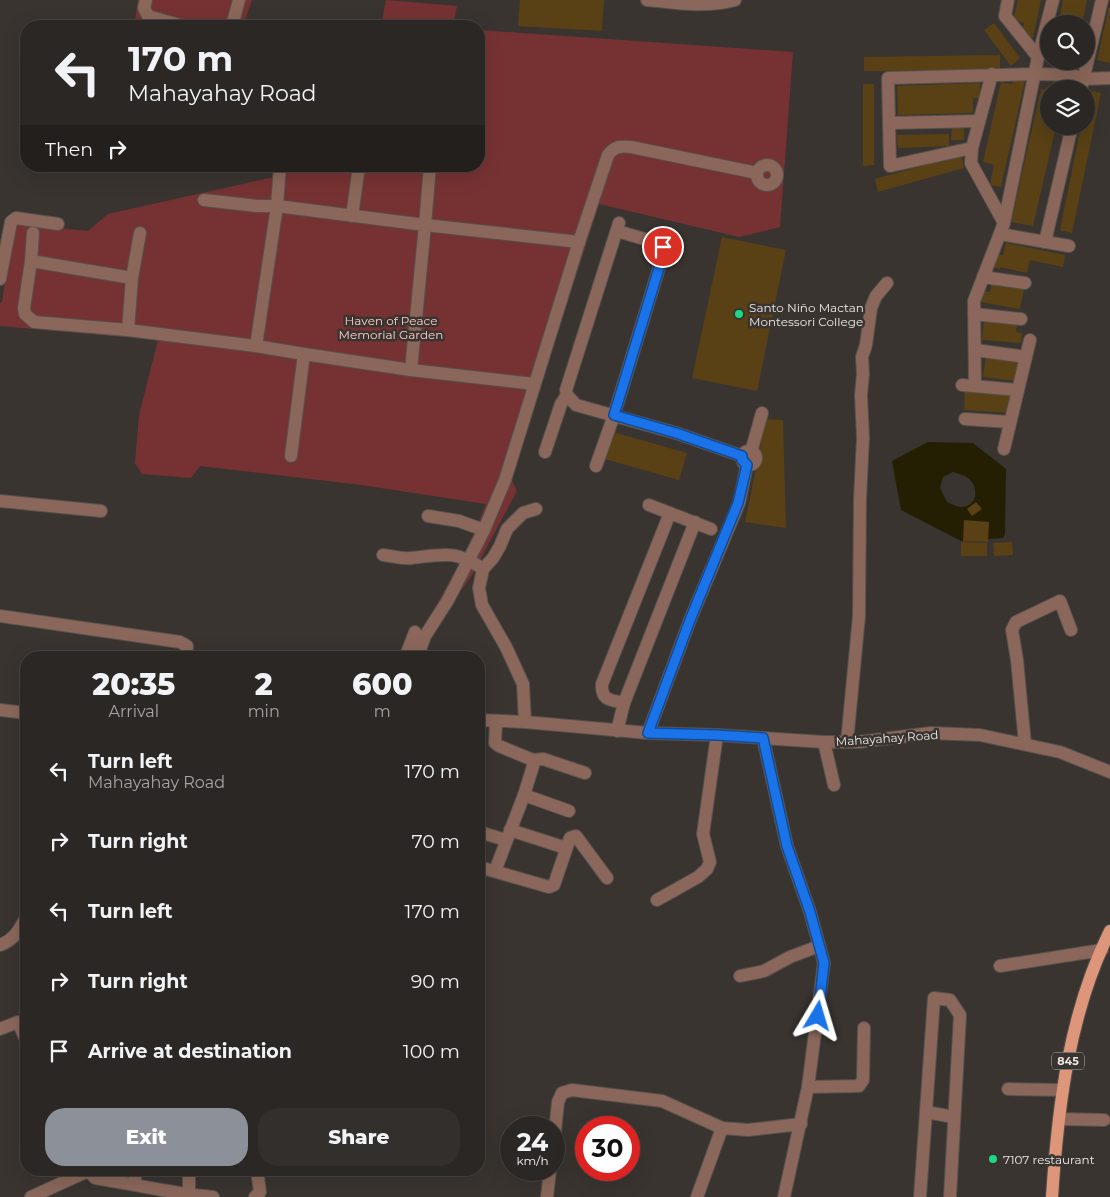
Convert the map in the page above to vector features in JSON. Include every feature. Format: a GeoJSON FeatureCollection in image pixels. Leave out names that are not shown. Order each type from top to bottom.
{"type":"FeatureCollection","features":[{"type":"Feature","properties":{"kind":"main road","name":"845"},"geometry":{"type":"LineString","coordinates":[[1052,1197],[1059,1119],[1071,1039],[1086,986],[1110,930]]}},
{"type":"Feature","properties":{"kind":"street"},"geometry":{"type":"LineString","coordinates":[[146,0],[144,8],[148,16],[162,20]]}},
{"type":"Feature","properties":{"kind":"street"},"geometry":{"type":"LineString","coordinates":[[234,20],[239,0]]}},
{"type":"Feature","properties":{"kind":"street"},"geometry":{"type":"LineString","coordinates":[[647,0],[706,5],[735,0]]}},
{"type":"Feature","properties":{"kind":"street"},"geometry":{"type":"LineString","coordinates":[[1008,0],[1006,16],[1038,57]]}},
{"type":"Feature","properties":{"kind":"street"},"geometry":{"type":"LineString","coordinates":[[1018,390],[969,386],[975,350],[974,301],[1002,229],[1036,74],[1038,57],[1053,0]]}},
{"type":"Feature","properties":{"kind":"street"},"geometry":{"type":"LineString","coordinates":[[1083,80],[1102,0]]}},
{"type":"Feature","properties":{"kind":"street"},"geometry":{"type":"LineString","coordinates":[[992,74],[972,148],[971,164],[1002,229],[1045,242],[1069,246]]}},
{"type":"Feature","properties":{"kind":"street"},"geometry":{"type":"LineString","coordinates":[[972,148],[890,166],[888,78],[1036,74],[1072,75],[1078,80]]}},
{"type":"Feature","properties":{"kind":"street"},"geometry":{"type":"LineString","coordinates":[[1095,81],[1110,78]]}},
{"type":"Feature","properties":{"kind":"street"},"geometry":{"type":"LineString","coordinates":[[889,123],[980,121]]}},
{"type":"Feature","properties":{"kind":"street"},"geometry":{"type":"LineString","coordinates":[[1045,242],[1070,135]]}},
{"type":"Feature","properties":{"kind":"street"},"geometry":{"type":"LineString","coordinates":[[417,651],[448,600],[484,530],[505,480],[608,155],[618,146],[635,148],[757,173]]}},
{"type":"Feature","properties":{"kind":"street"},"geometry":{"type":"LineString","coordinates":[[256,346],[277,206],[280,172]]}},
{"type":"Feature","properties":{"kind":"street"},"geometry":{"type":"LineString","coordinates":[[352,216],[359,172]]}},
{"type":"Feature","properties":{"kind":"street"},"geometry":{"type":"LineString","coordinates":[[411,370],[429,172]]}},
{"type":"Feature","properties":{"kind":"street"},"geometry":{"type":"LineString","coordinates":[[204,200],[257,206],[277,206],[579,242]]}},
{"type":"Feature","properties":{"kind":"street"},"geometry":{"type":"LineString","coordinates":[[0,279],[11,222],[16,218],[58,224]]}},
{"type":"Feature","properties":{"kind":"street"},"geometry":{"type":"LineString","coordinates":[[596,466],[614,415],[663,255],[663,247],[658,242],[618,227],[566,390],[567,395],[576,405],[614,415],[676,433],[747,458]]}},
{"type":"Feature","properties":{"kind":"street"},"geometry":{"type":"LineString","coordinates":[[128,330],[132,278],[140,233]]}},
{"type":"Feature","properties":{"kind":"street"},"geometry":{"type":"LineString","coordinates":[[33,234],[24,314],[34,322],[128,330],[256,346],[411,370],[534,384]]}},
{"type":"Feature","properties":{"kind":"street"},"geometry":{"type":"LineString","coordinates":[[31,261],[132,278]]}},
{"type":"Feature","properties":{"kind":"street"},"geometry":{"type":"LineString","coordinates":[[984,277],[1025,283]]}},
{"type":"Feature","properties":{"kind":"street"},"geometry":{"type":"LineString","coordinates":[[846,742],[859,616],[860,499],[864,438],[861,395],[862,357],[866,345],[871,308],[876,296],[887,283]]}},
{"type":"Feature","properties":{"kind":"street"},"geometry":{"type":"LineString","coordinates":[[974,314],[1021,319]]}},
{"type":"Feature","properties":{"kind":"street"},"geometry":{"type":"LineString","coordinates":[[1004,449],[1030,340]]}},
{"type":"Feature","properties":{"kind":"street"},"geometry":{"type":"LineString","coordinates":[[975,350],[1026,357]]}},
{"type":"Feature","properties":{"kind":"street"},"geometry":{"type":"LineString","coordinates":[[291,456],[304,354]]}},
{"type":"Feature","properties":{"kind":"street"},"geometry":{"type":"LineString","coordinates":[[545,452],[561,404],[567,395]]}},
{"type":"Feature","properties":{"kind":"street"},"geometry":{"type":"LineString","coordinates":[[648,733],[690,620],[738,503],[747,458],[762,413]]}},
{"type":"Feature","properties":{"kind":"street"},"geometry":{"type":"LineString","coordinates":[[965,419],[1010,422]]}},
{"type":"Feature","properties":{"kind":"street"},"geometry":{"type":"LineString","coordinates":[[0,501],[101,511]]}},
{"type":"Feature","properties":{"kind":"street"},"geometry":{"type":"LineString","coordinates":[[649,505],[711,529]]}},
{"type":"Feature","properties":{"kind":"street"},"geometry":{"type":"LineString","coordinates":[[525,722],[523,684],[506,647],[482,605],[480,588],[483,569],[496,552],[507,529],[523,513],[536,508]]}},
{"type":"Feature","properties":{"kind":"street"},"geometry":{"type":"LineString","coordinates":[[624,703],[609,700],[604,696],[602,684],[670,513]]}},
{"type":"Feature","properties":{"kind":"street"},"geometry":{"type":"LineString","coordinates":[[428,516],[459,521],[484,530]]}},
{"type":"Feature","properties":{"kind":"street"},"geometry":{"type":"LineString","coordinates":[[617,731],[624,703],[695,522]]}},
{"type":"Feature","properties":{"kind":"street"},"geometry":{"type":"LineString","coordinates":[[383,555],[409,558],[451,554],[468,560],[483,569]]}},
{"type":"Feature","properties":{"kind":"street"},"geometry":{"type":"LineString","coordinates":[[1025,744],[1017,660],[1012,630],[1016,622],[1060,601],[1071,630]]}},
{"type":"Feature","properties":{"kind":"street"},"geometry":{"type":"LineString","coordinates":[[0,616],[180,642],[188,646],[187,651]]}},
{"type":"Feature","properties":{"kind":"street"},"geometry":{"type":"LineString","coordinates":[[414,651],[415,632]]}},
{"type":"Feature","properties":{"kind":"street"},"geometry":{"type":"LineString","coordinates":[[0,710],[20,712]]}},
{"type":"Feature","properties":{"kind":"street","name":"Mahayahay Road"},"geometry":{"type":"LineString","coordinates":[[485,721],[525,722],[648,733],[717,735],[824,742],[846,742],[931,733],[980,735],[1060,752],[1110,772]]}},
{"type":"Feature","properties":{"kind":"street"},"geometry":{"type":"LineString","coordinates":[[496,722],[496,745],[533,760],[543,759],[585,773]]}},
{"type":"Feature","properties":{"kind":"street"},"geometry":{"type":"LineString","coordinates":[[657,900],[698,877],[707,869],[710,862],[703,834],[717,735]]}},
{"type":"Feature","properties":{"kind":"street"},"geometry":{"type":"LineString","coordinates":[[763,738],[787,846],[824,963],[802,1124],[784,1197]]}},
{"type":"Feature","properties":{"kind":"street"},"geometry":{"type":"LineString","coordinates":[[824,742],[834,785]]}},
{"type":"Feature","properties":{"kind":"street"},"geometry":{"type":"LineString","coordinates":[[494,871],[524,795],[533,760]]}},
{"type":"Feature","properties":{"kind":"street"},"geometry":{"type":"LineString","coordinates":[[524,795],[569,810]]}},
{"type":"Feature","properties":{"kind":"street"},"geometry":{"type":"LineString","coordinates":[[485,833],[508,835],[566,848]]}},
{"type":"Feature","properties":{"kind":"street"},"geometry":{"type":"LineString","coordinates":[[485,869],[549,887],[554,884],[570,838],[576,836],[608,878]]}},
{"type":"Feature","properties":{"kind":"street"},"geometry":{"type":"LineString","coordinates":[[0,945],[10,941],[20,928]]}},
{"type":"Feature","properties":{"kind":"street"},"geometry":{"type":"LineString","coordinates":[[740,976],[764,971],[790,957],[819,946]]}},
{"type":"Feature","properties":{"kind":"street"},"geometry":{"type":"LineString","coordinates":[[1000,966],[1102,950]]}},
{"type":"Feature","properties":{"kind":"street"},"geometry":{"type":"LineString","coordinates":[[920,1197],[934,998],[950,1000],[960,1015],[950,1197]]}},
{"type":"Feature","properties":{"kind":"street"},"geometry":{"type":"LineString","coordinates":[[0,1029],[18,1022],[20,1026]]}},
{"type":"Feature","properties":{"kind":"street"},"geometry":{"type":"LineString","coordinates":[[808,1087],[859,1086],[863,1080],[864,1028]]}},
{"type":"Feature","properties":{"kind":"street"},"geometry":{"type":"LineString","coordinates":[[1008,1089],[1063,1090]]}},
{"type":"Feature","properties":{"kind":"street"},"geometry":{"type":"LineString","coordinates":[[557,1116],[558,1102],[562,1093],[572,1090],[662,1101],[722,1128],[748,1130],[802,1124]]}},
{"type":"Feature","properties":{"kind":"street"},"geometry":{"type":"LineString","coordinates":[[926,1112],[954,1117]]}},
{"type":"Feature","properties":{"kind":"street"},"geometry":{"type":"LineString","coordinates":[[1059,1119],[1104,1120]]}},
{"type":"Feature","properties":{"kind":"street"},"geometry":{"type":"LineString","coordinates":[[697,1197],[722,1128]]}},
{"type":"Feature","properties":{"kind":"street"},"geometry":{"type":"LineString","coordinates":[[31,1197],[77,1176]]}},
{"type":"Feature","properties":{"kind":"street"},"geometry":{"type":"LineString","coordinates":[[93,1176],[95,1178],[189,1195],[213,1197]]}},
{"type":"Feature","properties":{"kind":"street"},"geometry":{"type":"LineString","coordinates":[[134,1176],[135,1184]]}},
{"type":"Feature","properties":{"kind":"street"},"geometry":{"type":"LineString","coordinates":[[189,1176],[189,1195]]}},
{"type":"Feature","properties":{"kind":"street"},"geometry":{"type":"LineString","coordinates":[[255,1197],[260,1192],[258,1176]]}},
{"type":"Feature","properties":{"kind":"street"},"geometry":{"type":"LineString","coordinates":[[547,1197],[549,1181]]}},
{"type":"Feature","properties":{"kind":"green space"},"geometry":{"type":"Polygon","coordinates":[[[138,0],[252,0],[245,20],[135,20],[138,0]]]}},
{"type":"Feature","properties":{"kind":"green space"},"geometry":{"type":"Polygon","coordinates":[[[386,0],[457,6],[454,20],[382,20],[386,0]]]}},
{"type":"Feature","properties":{"kind":"green space","name":"Haven of Peace Memorial Garden"},"geometry":{"type":"Polygon","coordinates":[[[485,30],[793,52],[780,227],[739,237],[599,204],[519,454],[512,481],[517,491],[472,575],[423,645],[416,651],[412,651],[469,544],[486,504],[361,485],[200,466],[191,478],[142,474],[135,463],[139,415],[158,340],[0,326],[0,303],[2,302],[14,223],[88,231],[108,214],[274,177],[274,172],[485,172],[485,30]]]}},
{"type":"Feature","properties":{"kind":"shaded area"},"geometry":{"type":"Polygon","coordinates":[[[928,442],[973,443],[1006,469],[1005,534],[1003,538],[961,541],[901,510],[892,461],[928,442]],[[953,472],[943,477],[940,488],[947,502],[962,507],[967,506],[974,499],[974,486],[968,478],[953,472]]]}},
{"type":"Feature","properties":{"kind":"building"},"geometry":{"type":"Polygon","coordinates":[[[520,0],[604,0],[602,31],[518,26],[520,0]]]}},
{"type":"Feature","properties":{"kind":"building"},"geometry":{"type":"Polygon","coordinates":[[[1018,0],[1041,0],[1033,38],[1021,36],[1024,23],[1013,20],[1018,0]]]}},
{"type":"Feature","properties":{"kind":"building"},"geometry":{"type":"Polygon","coordinates":[[[1063,0],[1087,0],[1084,15],[1060,15],[1063,0]]]}},
{"type":"Feature","properties":{"kind":"building"},"geometry":{"type":"Polygon","coordinates":[[[1110,7],[1110,63],[1097,60],[1110,7]]]}},
{"type":"Feature","properties":{"kind":"building"},"geometry":{"type":"Polygon","coordinates":[[[994,23],[1020,58],[1011,66],[984,30],[994,23]]]}},
{"type":"Feature","properties":{"kind":"building"},"geometry":{"type":"Polygon","coordinates":[[[1000,55],[1000,70],[864,71],[864,57],[1000,55]]]}},
{"type":"Feature","properties":{"kind":"building"},"geometry":{"type":"Polygon","coordinates":[[[1014,78],[1025,80],[1001,187],[990,185],[994,165],[983,162],[1001,82],[1012,84],[1014,78]]]}},
{"type":"Feature","properties":{"kind":"building"},"geometry":{"type":"Polygon","coordinates":[[[980,83],[980,98],[973,98],[973,113],[898,115],[897,86],[980,83]]]}},
{"type":"Feature","properties":{"kind":"building"},"geometry":{"type":"Polygon","coordinates":[[[863,84],[874,84],[874,165],[863,166],[863,84]]]}},
{"type":"Feature","properties":{"kind":"building"},"geometry":{"type":"Polygon","coordinates":[[[1095,92],[1101,93],[1095,122],[1095,92]]]}},
{"type":"Feature","properties":{"kind":"building"},"geometry":{"type":"Polygon","coordinates":[[[1040,93],[1040,135],[1054,135],[1033,226],[1011,222],[1040,93]]]}},
{"type":"Feature","properties":{"kind":"building"},"geometry":{"type":"Polygon","coordinates":[[[952,127],[964,127],[964,140],[951,140],[952,127]]]}},
{"type":"Feature","properties":{"kind":"building"},"geometry":{"type":"Polygon","coordinates":[[[949,134],[949,146],[898,148],[897,135],[949,134]]]}},
{"type":"Feature","properties":{"kind":"building"},"geometry":{"type":"Polygon","coordinates":[[[1079,135],[1092,135],[1072,233],[1060,230],[1079,135]]]}},
{"type":"Feature","properties":{"kind":"building"},"geometry":{"type":"Polygon","coordinates":[[[961,155],[964,168],[878,192],[875,179],[961,155]]]}},
{"type":"Feature","properties":{"kind":"building","name":"Santo Niño Mactan Montessori College"},"geometry":{"type":"Polygon","coordinates":[[[722,237],[786,250],[757,391],[692,378],[722,237]]]}},
{"type":"Feature","properties":{"kind":"building"},"geometry":{"type":"Polygon","coordinates":[[[1006,243],[1065,255],[1063,267],[1030,260],[1027,273],[992,267],[999,254],[1003,255],[1006,243]]]}},
{"type":"Feature","properties":{"kind":"building"},"geometry":{"type":"Polygon","coordinates":[[[992,282],[1024,289],[1020,309],[981,302],[983,291],[990,292],[992,282]]]}},
{"type":"Feature","properties":{"kind":"building"},"geometry":{"type":"Polygon","coordinates":[[[984,319],[1017,322],[1016,332],[1022,333],[1021,343],[982,340],[984,319]]]}},
{"type":"Feature","properties":{"kind":"building"},"geometry":{"type":"Polygon","coordinates":[[[986,356],[1019,361],[1016,381],[983,377],[986,356]]]}},
{"type":"Feature","properties":{"kind":"building"},"geometry":{"type":"Polygon","coordinates":[[[965,389],[1011,392],[1010,413],[964,410],[965,389]]]}},
{"type":"Feature","properties":{"kind":"building"},"geometry":{"type":"Polygon","coordinates":[[[766,419],[783,420],[786,528],[745,522],[766,419]]]}},
{"type":"Feature","properties":{"kind":"building"},"geometry":{"type":"Polygon","coordinates":[[[613,432],[687,453],[679,480],[605,459],[613,432]]]}},
{"type":"Feature","properties":{"kind":"building"},"geometry":{"type":"Polygon","coordinates":[[[976,502],[982,509],[972,516],[967,509],[976,502]]]}},
{"type":"Feature","properties":{"kind":"building"},"geometry":{"type":"Polygon","coordinates":[[[964,520],[989,522],[988,542],[963,541],[964,520]]]}},
{"type":"Feature","properties":{"kind":"building"},"geometry":{"type":"Polygon","coordinates":[[[961,542],[987,543],[987,556],[961,556],[961,542]]]}},
{"type":"Feature","properties":{"kind":"building"},"geometry":{"type":"Polygon","coordinates":[[[1012,542],[1013,555],[994,556],[993,543],[1012,542]]]}},
{"type":"Feature","properties":{"kind":"place","name":"Santo Niño Mactan Montessori College"},"geometry":{"type":"Point","coordinates":[739,314]}},
{"type":"Feature","properties":{"kind":"place","name":"7107 restaurant"},"geometry":{"type":"Point","coordinates":[993,1159]}},
{"type":"Feature","properties":{"kind":"route"},"geometry":{"type":"LineString","coordinates":[[663,247],[663,255],[614,415],[676,433],[742,456],[743,463],[747,465],[738,503],[690,620],[648,733],[763,738],[787,846],[810,912],[824,963],[818,1016]]}}]}
